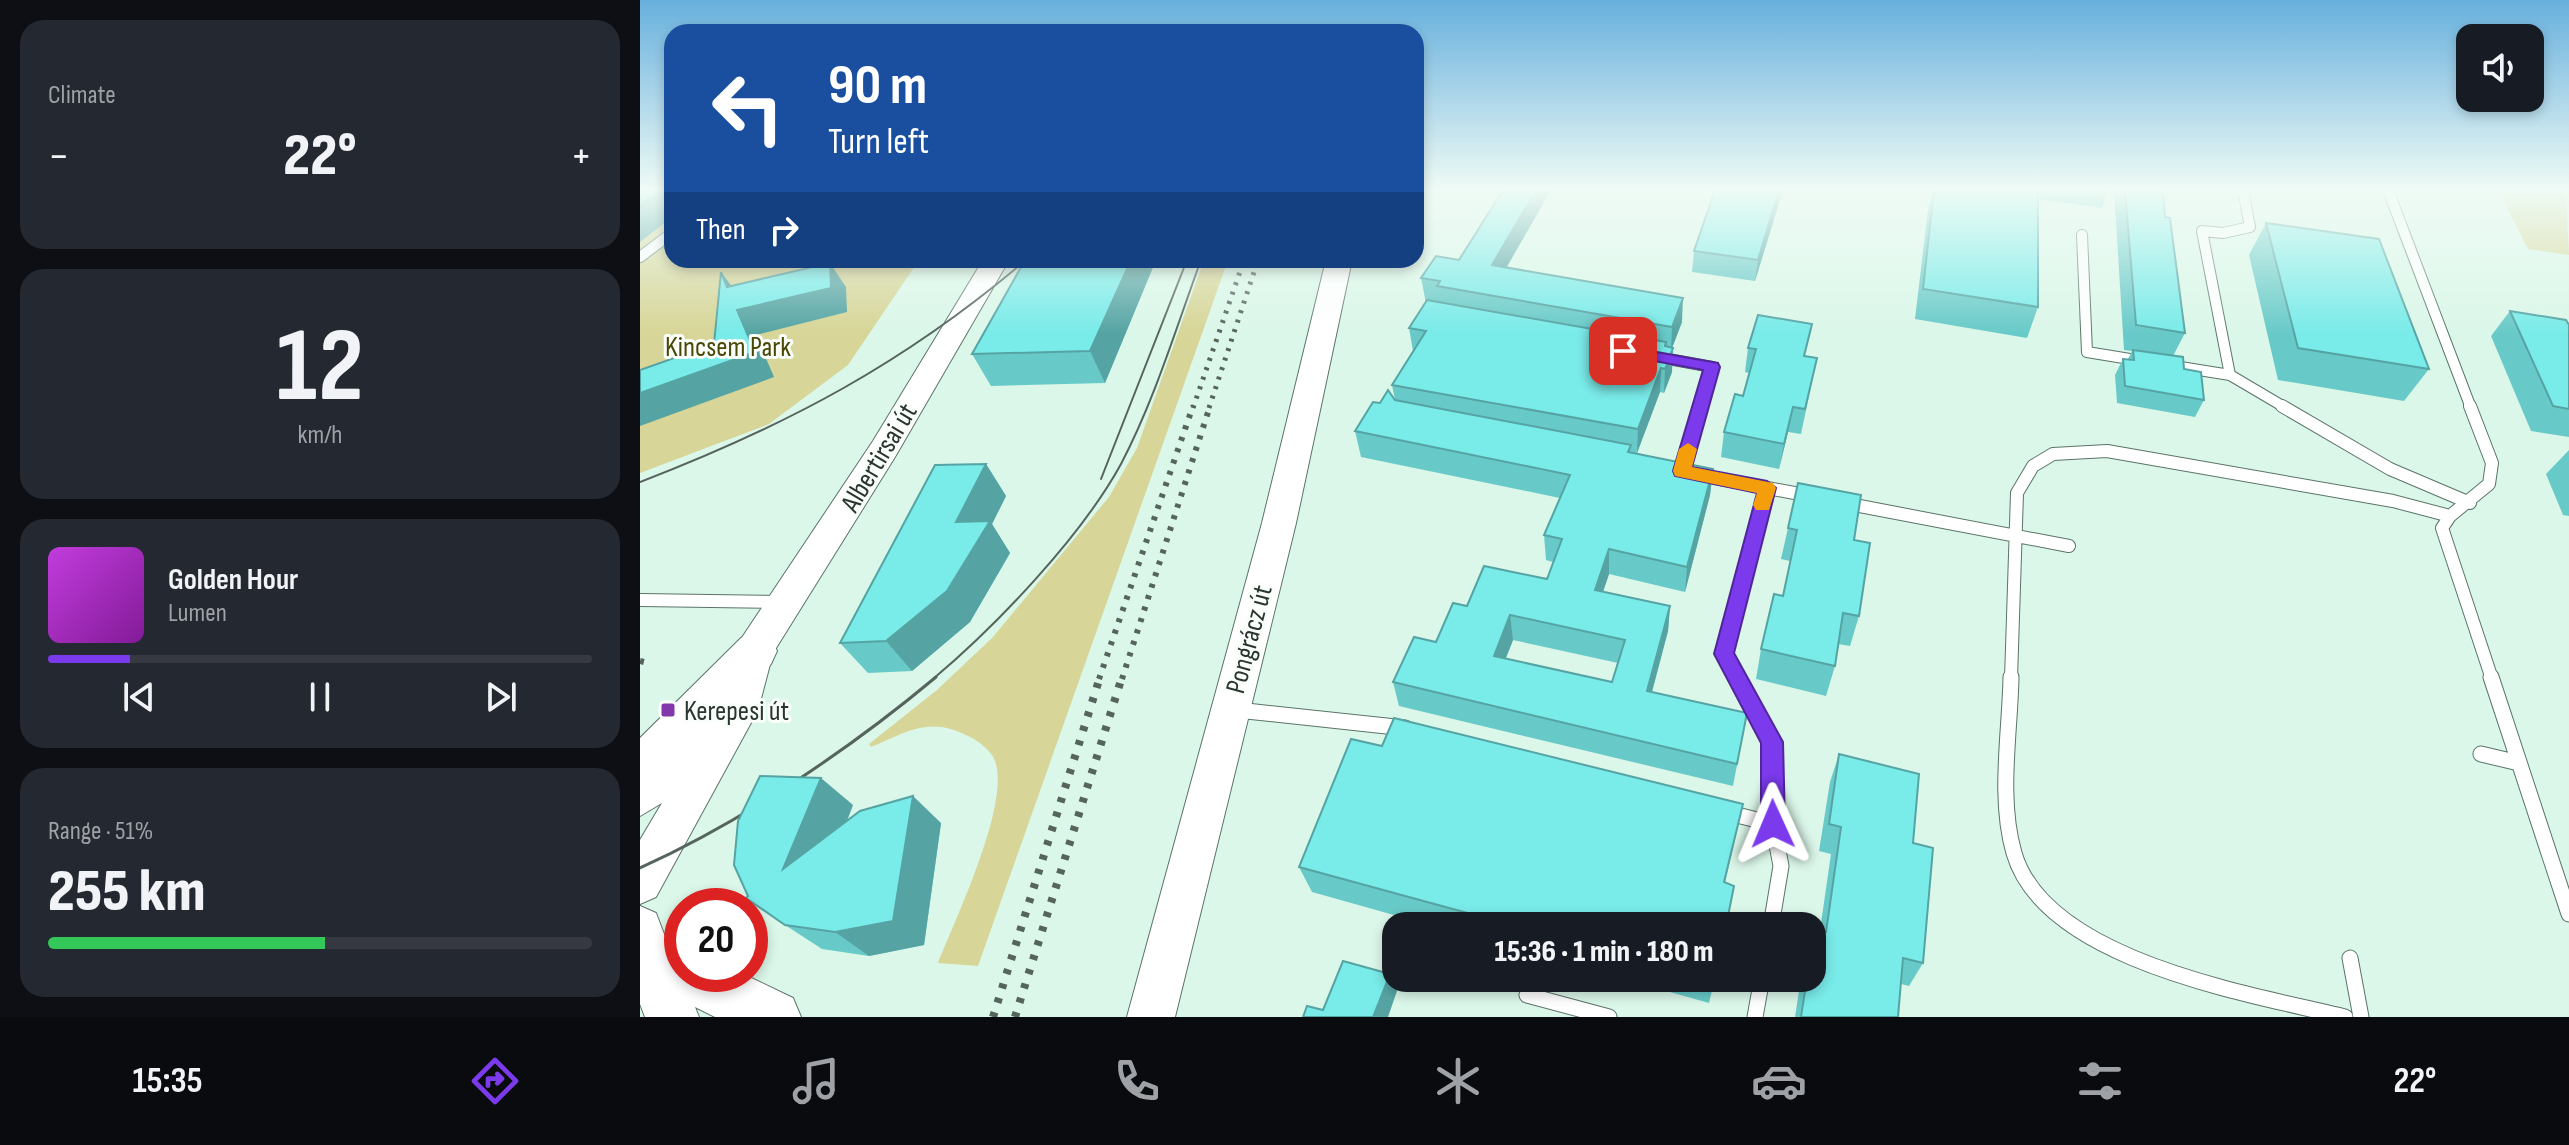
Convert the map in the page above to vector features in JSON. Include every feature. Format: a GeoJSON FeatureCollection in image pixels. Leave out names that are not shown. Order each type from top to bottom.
{"type":"FeatureCollection","features":[{"type":"Feature","properties":{"kind":"main road"},"geometry":{"type":"LineString","coordinates":[[640,766],[756,651]]}},
{"type":"Feature","properties":{"kind":"main road"},"geometry":{"type":"LineString","coordinates":[[659,958],[672,1017]]}},
{"type":"Feature","properties":{"kind":"main road"},"geometry":{"type":"LineString","coordinates":[[659,958],[774,1017]]}},
{"type":"Feature","properties":{"kind":"street","name":"Albertirsai út"},"geometry":{"type":"LineString","coordinates":[[640,796],[683,754],[756,651],[991,268]]}},
{"type":"Feature","properties":{"kind":"street","name":"Pongrácz út"},"geometry":{"type":"LineString","coordinates":[[1151,1017],[1279,523],[1337,268]]}},
{"type":"Feature","properties":{"kind":"street","name":"Albertirsai út"},"geometry":{"type":"LineString","coordinates":[[640,882],[744,698],[756,651]]}},
{"type":"Feature","properties":{"kind":"lane"},"geometry":{"type":"LineString","coordinates":[[2082,237],[2087,352],[2230,375],[2390,469],[2470,503]]}},
{"type":"Feature","properties":{"kind":"lane"},"geometry":{"type":"LineString","coordinates":[[2203,237],[2230,375]]}},
{"type":"Feature","properties":{"kind":"lane"},"geometry":{"type":"LineString","coordinates":[[2406,237],[2492,463],[2489,484],[2470,503],[2450,516],[2442,528],[2569,914]]}},
{"type":"Feature","properties":{"kind":"lane"},"geometry":{"type":"LineString","coordinates":[[640,257],[664,239]]}},
{"type":"Feature","properties":{"kind":"lane"},"geometry":{"type":"LineString","coordinates":[[1650,356],[1712,367],[1682,471]]}},
{"type":"Feature","properties":{"kind":"lane"},"geometry":{"type":"LineString","coordinates":[[2345,1017],[2141,963],[2102,947],[2067,925],[2018,865],[2007,823],[2017,493],[2025,474],[2042,457],[2062,449],[2151,459],[2393,501],[2450,516]]}},
{"type":"Feature","properties":{"kind":"lane"},"geometry":{"type":"LineString","coordinates":[[1666,468],[2069,546]]}},
{"type":"Feature","properties":{"kind":"lane"},"geometry":{"type":"LineString","coordinates":[[1767,488],[1724,654],[1772,742],[1773,824],[1781,866],[1773,912]]}},
{"type":"Feature","properties":{"kind":"lane"},"geometry":{"type":"LineString","coordinates":[[640,600],[788,602]]}},
{"type":"Feature","properties":{"kind":"lane"},"geometry":{"type":"LineString","coordinates":[[1230,710],[1398,726],[1428,734]]}},
{"type":"Feature","properties":{"kind":"lane"},"geometry":{"type":"LineString","coordinates":[[2481,754],[2519,763]]}},
{"type":"Feature","properties":{"kind":"lane"},"geometry":{"type":"LineString","coordinates":[[1713,809],[1773,824]]}},
{"type":"Feature","properties":{"kind":"lane"},"geometry":{"type":"LineString","coordinates":[[2350,958],[2361,1017]]}},
{"type":"Feature","properties":{"kind":"lane"},"geometry":{"type":"LineString","coordinates":[[1755,1017],[1759,992]]}},
{"type":"Feature","properties":{"kind":"lane"},"geometry":{"type":"LineString","coordinates":[[1527,995],[1609,1017]]}},
{"type":"Feature","properties":{"kind":"green space","name":"Kincsem Park"},"geometry":{"type":"Polygon","coordinates":[[[640,237],[664,237],[664,268],[914,268],[848,365],[769,424],[640,473],[640,237]]]}},
{"type":"Feature","properties":{"kind":"green space"},"geometry":{"type":"Polygon","coordinates":[[[2522,237],[2568,237],[2569,255],[2528,249],[2522,237]]]}},
{"type":"Feature","properties":{"kind":"green space"},"geometry":{"type":"Polygon","coordinates":[[[1201,268],[1225,268],[978,966],[938,963],[980,858],[990,826],[998,773],[992,755],[981,744],[971,737],[942,727],[919,728],[871,747],[869,744],[937,690],[993,637],[1109,497],[1137,448],[1201,268]]]}},
{"type":"Feature","properties":{"kind":"building"},"geometry":{"type":"Polygon","coordinates":[[[1473,237],[1508,237],[1492,265],[1683,298],[1672,327],[1437,286],[1440,281],[1421,278],[1436,256],[1459,260],[1473,237]]]}},
{"type":"Feature","properties":{"kind":"building"},"geometry":{"type":"Polygon","coordinates":[[[1699,237],[1765,237],[1758,260],[1694,251],[1699,237]]]}},
{"type":"Feature","properties":{"kind":"building"},"geometry":{"type":"Polygon","coordinates":[[[1929,237],[2038,237],[2038,307],[1923,289],[1929,237]]]}},
{"type":"Feature","properties":{"kind":"building"},"geometry":{"type":"Polygon","coordinates":[[[2129,237],[2173,237],[2185,333],[2136,325],[2129,237]]]}},
{"type":"Feature","properties":{"kind":"building"},"geometry":{"type":"Polygon","coordinates":[[[2270,237],[2379,239],[2429,369],[2298,348],[2270,237]]]}},
{"type":"Feature","properties":{"kind":"building"},"geometry":{"type":"Polygon","coordinates":[[[809,268],[830,268],[831,288],[737,310],[755,352],[640,393],[640,370],[714,344],[721,272],[727,287],[809,268]]]}},
{"type":"Feature","properties":{"kind":"building"},"geometry":{"type":"Polygon","coordinates":[[[1020,268],[1127,268],[1090,351],[972,354],[1020,268]]]}},
{"type":"Feature","properties":{"kind":"building"},"geometry":{"type":"Polygon","coordinates":[[[1427,300],[1666,342],[1665,346],[1673,348],[1665,369],[1661,368],[1638,429],[1392,385],[1426,331],[1409,328],[1427,300]]]}},
{"type":"Feature","properties":{"kind":"building"},"geometry":{"type":"Polygon","coordinates":[[[2510,311],[2566,320],[2569,325],[2569,409],[2553,406],[2510,311]]]}},
{"type":"Feature","properties":{"kind":"building"},"geometry":{"type":"Polygon","coordinates":[[[1758,315],[1812,324],[1804,356],[1817,358],[1805,409],[1793,407],[1784,444],[1724,432],[1735,394],[1743,396],[1756,349],[1748,348],[1758,315]]]}},
{"type":"Feature","properties":{"kind":"building"},"geometry":{"type":"Polygon","coordinates":[[[2133,350],[2183,357],[2184,369],[2201,372],[2204,400],[2125,386],[2123,359],[2134,360],[2133,350]]]}},
{"type":"Feature","properties":{"kind":"building"},"geometry":{"type":"Polygon","coordinates":[[[1388,390],[1395,400],[1631,445],[1628,452],[1713,469],[1687,567],[1609,549],[1595,590],[1670,606],[1647,691],[1747,713],[1737,764],[1393,682],[1414,637],[1436,642],[1453,603],[1467,606],[1484,566],[1547,579],[1562,539],[1544,535],[1570,475],[1355,431],[1373,402],[1380,403],[1388,390]],[[1510,615],[1494,656],[1612,682],[1625,640],[1510,615]]]}},
{"type":"Feature","properties":{"kind":"building"},"geometry":{"type":"Polygon","coordinates":[[[986,464],[956,522],[990,521],[947,591],[886,641],[840,643],[935,465],[986,464]]]}},
{"type":"Feature","properties":{"kind":"building"},"geometry":{"type":"Polygon","coordinates":[[[1798,483],[1861,495],[1854,540],[1870,543],[1859,616],[1843,613],[1835,666],[1761,649],[1774,594],[1783,596],[1797,530],[1788,528],[1798,483]]]}},
{"type":"Feature","properties":{"kind":"building"},"geometry":{"type":"Polygon","coordinates":[[[1394,718],[1743,804],[1724,882],[1734,886],[1729,912],[1464,912],[1299,867],[1351,739],[1382,746],[1394,718]]]}},
{"type":"Feature","properties":{"kind":"building"},"geometry":{"type":"Polygon","coordinates":[[[1839,754],[1919,774],[1913,843],[1933,848],[1923,963],[1903,958],[1898,1017],[1801,1017],[1805,992],[1826,992],[1826,932],[1841,827],[1829,824],[1839,754]]]}},
{"type":"Feature","properties":{"kind":"building"},"geometry":{"type":"Polygon","coordinates":[[[760,776],[821,778],[783,869],[860,811],[913,796],[893,921],[835,932],[785,925],[768,913],[768,888],[744,888],[734,865],[738,821],[760,776]]]}},
{"type":"Feature","properties":{"kind":"building"},"geometry":{"type":"Polygon","coordinates":[[[1343,961],[1382,972],[1383,992],[1373,1017],[1303,1017],[1307,1006],[1323,1010],[1343,961]]]}},
{"type":"Feature","properties":{"kind":"tram line"},"geometry":{"type":"LineString","coordinates":[[640,482],[746,438],[843,388],[935,330],[1016,268]]}},
{"type":"Feature","properties":{"kind":"tram line"},"geometry":{"type":"LineString","coordinates":[[1101,479],[1184,268]]}},
{"type":"Feature","properties":{"kind":"tram line"},"geometry":{"type":"LineString","coordinates":[[933,679],[984,633],[1036,579],[1104,492],[1144,414],[1198,268]]}},
{"type":"Feature","properties":{"kind":"tram line"},"geometry":{"type":"LineString","coordinates":[[640,868],[717,829],[794,782],[868,731],[936,677]]}},
{"type":"Feature","properties":{"kind":"railway"},"geometry":{"type":"LineString","coordinates":[[1193,408],[1241,268]]}},
{"type":"Feature","properties":{"kind":"railway"},"geometry":{"type":"LineString","coordinates":[[1209,408],[1255,268]]}},
{"type":"Feature","properties":{"kind":"railway"},"geometry":{"type":"LineString","coordinates":[[1099,679],[1193,406]]}},
{"type":"Feature","properties":{"kind":"railway"},"geometry":{"type":"LineString","coordinates":[[1122,679],[1210,406]]}},
{"type":"Feature","properties":{"kind":"railway"},"geometry":{"type":"LineString","coordinates":[[640,661],[644,662]]}},
{"type":"Feature","properties":{"kind":"railway"},"geometry":{"type":"LineString","coordinates":[[993,1017],[1100,677]]}},
{"type":"Feature","properties":{"kind":"railway"},"geometry":{"type":"LineString","coordinates":[[1015,1017],[1122,677]]}},
{"type":"Feature","properties":{"kind":"slow traffic"},"geometry":{"type":"LineString","coordinates":[[1688,449],[1682,471],[1767,488],[1762,505]]}},
{"type":"Feature","properties":{"kind":"place","name":"Kerepesi út"},"geometry":{"type":"Point","coordinates":[668,710]}},
{"type":"Feature","properties":{"kind":"route"},"geometry":{"type":"LineString","coordinates":[[1623,351],[1712,367],[1682,471],[1767,488],[1724,654],[1772,742],[1773,824]]}}]}
